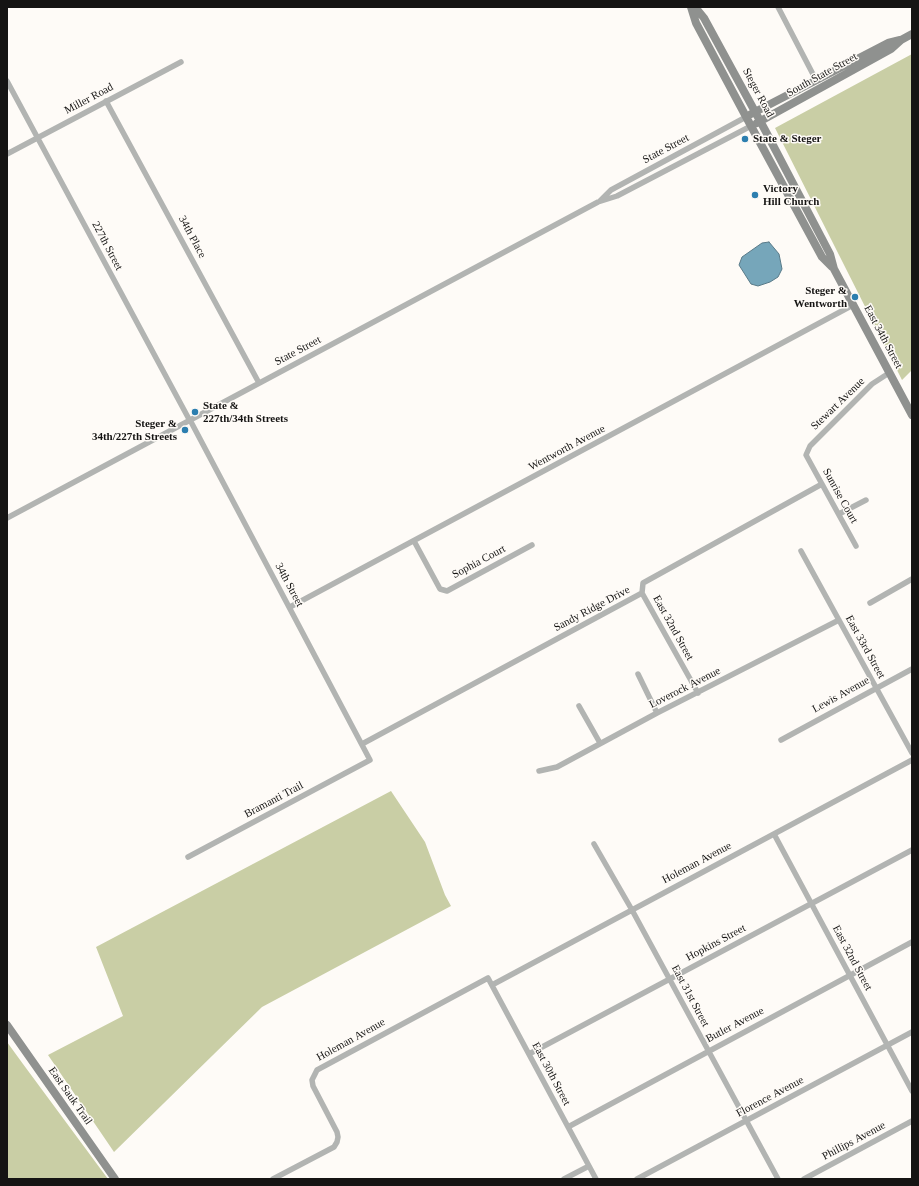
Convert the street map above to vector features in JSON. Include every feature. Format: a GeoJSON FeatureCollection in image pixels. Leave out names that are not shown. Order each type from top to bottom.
{"type":"FeatureCollection","features":[{"type":"Feature","properties":{"kind":"street","name":"Steger Road"},"geometry":{"type":"LineString","coordinates":[[691,7],[696,23],[822,257],[834,269]]}},
{"type":"Feature","properties":{"kind":"street","name":"Steger Road"},"geometry":{"type":"LineString","coordinates":[[695,7],[704,18],[755,112],[830,254],[834,269]]}},
{"type":"Feature","properties":{"kind":"street"},"geometry":{"type":"LineString","coordinates":[[779,7],[816,80]]}},
{"type":"Feature","properties":{"kind":"street","name":"South State Street"},"geometry":{"type":"LineString","coordinates":[[746,117],[888,43],[901,40],[912,34]]}},
{"type":"Feature","properties":{"kind":"street","name":"South State Street"},"geometry":{"type":"LineString","coordinates":[[751,126],[891,50],[901,40]]}},
{"type":"Feature","properties":{"kind":"street","name":"Miller Road"},"geometry":{"type":"LineString","coordinates":[[7,154],[181,62]]}},
{"type":"Feature","properties":{"kind":"street","name":"227th Street"},"geometry":{"type":"LineString","coordinates":[[7,81],[190,420]]}},
{"type":"Feature","properties":{"kind":"street","name":"34th Place"},"geometry":{"type":"LineString","coordinates":[[106,101],[259,383]]}},
{"type":"Feature","properties":{"kind":"street","name":"State Street"},"geometry":{"type":"LineString","coordinates":[[598,202],[611,190],[746,117]]}},
{"type":"Feature","properties":{"kind":"street","name":"State Street"},"geometry":{"type":"LineString","coordinates":[[7,518],[598,202],[617,196],[751,126]]}},
{"type":"Feature","properties":{"kind":"street","name":"East 34th Street"},"geometry":{"type":"LineString","coordinates":[[834,269],[912,415]]}},
{"type":"Feature","properties":{"kind":"street","name":"Wentworth Avenue"},"geometry":{"type":"LineString","coordinates":[[290,607],[853,305]]}},
{"type":"Feature","properties":{"kind":"street","name":"Stewart Avenue"},"geometry":{"type":"LineString","coordinates":[[806,455],[810,446],[872,384],[890,373]]}},
{"type":"Feature","properties":{"kind":"street","name":"34th Street"},"geometry":{"type":"LineString","coordinates":[[190,420],[370,760]]}},
{"type":"Feature","properties":{"kind":"street","name":"Sunrise Court"},"geometry":{"type":"LineString","coordinates":[[806,455],[856,546]]}},
{"type":"Feature","properties":{"kind":"street","name":"Sandy Ridge Drive"},"geometry":{"type":"LineString","coordinates":[[362,744],[642,594],[643,583],[822,484]]}},
{"type":"Feature","properties":{"kind":"street"},"geometry":{"type":"LineString","coordinates":[[838,514],[866,500]]}},
{"type":"Feature","properties":{"kind":"street","name":"Sophia Court"},"geometry":{"type":"LineString","coordinates":[[414,541],[440,588],[447,591],[532,545]]}},
{"type":"Feature","properties":{"kind":"street","name":"East 33rd Street"},"geometry":{"type":"LineString","coordinates":[[801,551],[912,753]]}},
{"type":"Feature","properties":{"kind":"street"},"geometry":{"type":"LineString","coordinates":[[870,603],[912,579]]}},
{"type":"Feature","properties":{"kind":"street","name":"East 32nd Street"},"geometry":{"type":"LineString","coordinates":[[642,594],[698,693]]}},
{"type":"Feature","properties":{"kind":"street","name":"Loverock Avenue"},"geometry":{"type":"LineString","coordinates":[[539,771],[557,767],[600,743],[839,620]]}},
{"type":"Feature","properties":{"kind":"street","name":"Lewis Avenue"},"geometry":{"type":"LineString","coordinates":[[781,740],[912,669]]}},
{"type":"Feature","properties":{"kind":"street"},"geometry":{"type":"LineString","coordinates":[[638,674],[657,714]]}},
{"type":"Feature","properties":{"kind":"street"},"geometry":{"type":"LineString","coordinates":[[579,706],[600,743]]}},
{"type":"Feature","properties":{"kind":"street","name":"Bramanti Trail"},"geometry":{"type":"LineString","coordinates":[[188,857],[370,760]]}},
{"type":"Feature","properties":{"kind":"street","name":"Holeman Avenue"},"geometry":{"type":"LineString","coordinates":[[492,985],[912,760]]}},
{"type":"Feature","properties":{"kind":"street","name":"East 32nd Street"},"geometry":{"type":"LineString","coordinates":[[774,834],[912,1091]]}},
{"type":"Feature","properties":{"kind":"street","name":"East 31st Street"},"geometry":{"type":"LineString","coordinates":[[594,844],[670,979],[778,1179]]}},
{"type":"Feature","properties":{"kind":"street","name":"Hopkins Street"},"geometry":{"type":"LineString","coordinates":[[529,1054],[912,850]]}},
{"type":"Feature","properties":{"kind":"street","name":"Butler Avenue"},"geometry":{"type":"LineString","coordinates":[[568,1127],[912,942]]}},
{"type":"Feature","properties":{"kind":"street","name":"Holeman Avenue"},"geometry":{"type":"LineString","coordinates":[[273,1179],[334,1146],[337,1142],[337,1132],[313,1086],[312,1080],[317,1070],[488,978]]}},
{"type":"Feature","properties":{"kind":"street","name":"East 30th Street"},"geometry":{"type":"LineString","coordinates":[[488,978],[596,1179]]}},
{"type":"Feature","properties":{"kind":"street","name":"East Sauk Trail"},"geometry":{"type":"LineString","coordinates":[[7,1025],[115,1179]]}},
{"type":"Feature","properties":{"kind":"street","name":"Florence Avenue"},"geometry":{"type":"LineString","coordinates":[[637,1179],[912,1032]]}},
{"type":"Feature","properties":{"kind":"street","name":"Phillips Avenue"},"geometry":{"type":"LineString","coordinates":[[804,1179],[912,1121]]}},
{"type":"Feature","properties":{"kind":"street"},"geometry":{"type":"LineString","coordinates":[[564,1179],[589,1166]]}},
{"type":"Feature","properties":{"kind":"green space"},"geometry":{"type":"Polygon","coordinates":[[[912,54],[912,370],[902,380],[775,128],[912,54]]]}},
{"type":"Feature","properties":{"kind":"green space"},"geometry":{"type":"Polygon","coordinates":[[[391,791],[425,842],[445,895],[451,906],[262,1007],[114,1152],[48,1055],[123,1016],[96,947],[391,791]]]}},
{"type":"Feature","properties":{"kind":"green space"},"geometry":{"type":"Polygon","coordinates":[[[7,1042],[23,1064],[108,1179],[7,1179],[7,1042]]]}},
{"type":"Feature","properties":{"kind":"water"},"geometry":{"type":"Polygon","coordinates":[[[769,242],[779,254],[782,269],[778,277],[770,282],[758,286],[751,284],[739,265],[742,257],[762,243],[769,242]]]}},
{"type":"Feature","properties":{"kind":"place","name":"State & Steger"},"geometry":{"type":"Point","coordinates":[745,139]}},
{"type":"Feature","properties":{"kind":"place","name":"Victory Hill Church"},"geometry":{"type":"Point","coordinates":[755,195]}},
{"type":"Feature","properties":{"kind":"place","name":"Steger & Wentworth"},"geometry":{"type":"Point","coordinates":[855,297]}},
{"type":"Feature","properties":{"kind":"place","name":"State & 227th/34th Streets"},"geometry":{"type":"Point","coordinates":[195,412]}},
{"type":"Feature","properties":{"kind":"place","name":"Steger & 34th/227th Streets"},"geometry":{"type":"Point","coordinates":[185,430]}}]}
